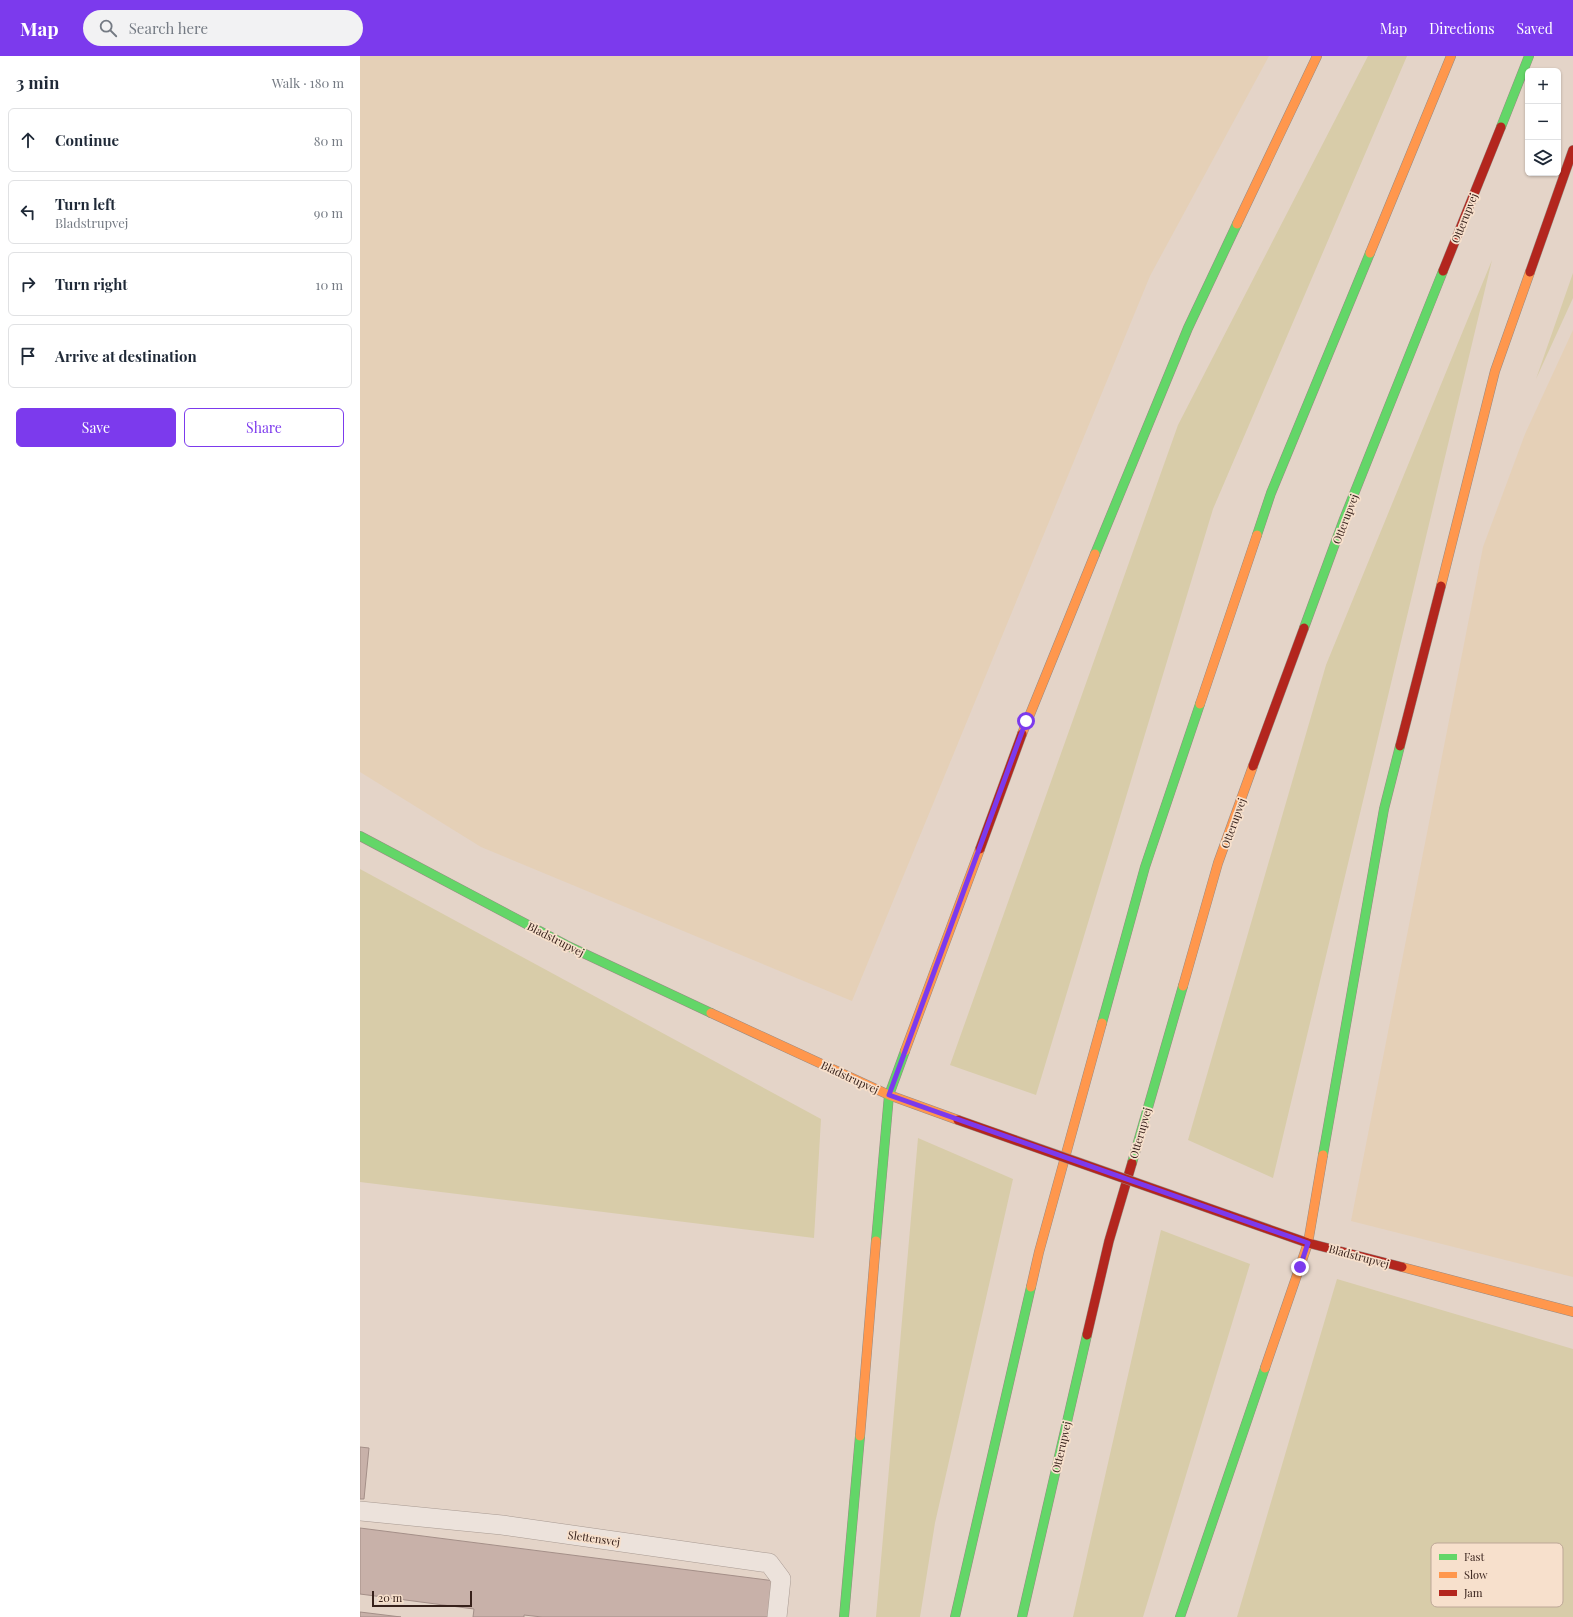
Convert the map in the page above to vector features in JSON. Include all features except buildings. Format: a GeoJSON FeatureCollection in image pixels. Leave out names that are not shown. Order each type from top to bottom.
{"type":"FeatureCollection","features":[{"type":"Feature","properties":{"kind":"main road"},"geometry":{"type":"LineString","coordinates":[[844,1617],[889,1095],[1026,721],[1182,343],[1317,56]]}},
{"type":"Feature","properties":{"kind":"main road"},"geometry":{"type":"LineString","coordinates":[[955,1617],[1039,1252],[1146,867],[1271,493],[1451,56]]}},
{"type":"Feature","properties":{"kind":"main road","name":"Otterupvej"},"geometry":{"type":"LineString","coordinates":[[1022,1617],[1109,1241],[1218,863],[1344,519],[1529,56]]}},
{"type":"Feature","properties":{"kind":"main road"},"geometry":{"type":"LineString","coordinates":[[1180,1617],[1308,1243],[1384,809],[1495,371],[1573,150]]}},
{"type":"Feature","properties":{"kind":"main road","name":"Bladstrupvej"},"geometry":{"type":"LineString","coordinates":[[360,836],[566,945],[889,1095],[1308,1243],[1573,1312]]}},
{"type":"Feature","properties":{"kind":"lane","name":"Slettensvej"},"geometry":{"type":"LineString","coordinates":[[360,1511],[502,1525],[769,1563],[781,1579],[777,1617]]}},
{"type":"Feature","properties":{"kind":"shaded area"},"geometry":{"type":"Polygon","coordinates":[[[360,56],[1269,56],[1150,276],[852,1001],[481,847],[360,772],[360,56]]]}},
{"type":"Feature","properties":{"kind":"shaded area"},"geometry":{"type":"Polygon","coordinates":[[[1368,56],[1407,56],[1213,509],[1036,1095],[950,1065],[1178,425],[1368,56]]]}},
{"type":"Feature","properties":{"kind":"shaded area"},"geometry":{"type":"Polygon","coordinates":[[[1492,260],[1273,1178],[1188,1140],[1326,665],[1492,260]]]}},
{"type":"Feature","properties":{"kind":"shaded area"},"geometry":{"type":"Polygon","coordinates":[[[1573,273],[1573,298],[1536,379],[1573,273]]]}},
{"type":"Feature","properties":{"kind":"shaded area"},"geometry":{"type":"Polygon","coordinates":[[[1573,330],[1573,1277],[1351,1221],[1483,547],[1525,434],[1573,330]]]}},
{"type":"Feature","properties":{"kind":"shaded area"},"geometry":{"type":"Polygon","coordinates":[[[360,869],[821,1119],[814,1238],[360,1182],[360,869]]]}},
{"type":"Feature","properties":{"kind":"shaded area"},"geometry":{"type":"Polygon","coordinates":[[[918,1138],[1013,1179],[935,1523],[920,1617],[876,1617],[918,1138]]]}},
{"type":"Feature","properties":{"kind":"shaded area"},"geometry":{"type":"Polygon","coordinates":[[[1161,1230],[1250,1264],[1143,1617],[1073,1617],[1161,1230]]]}},
{"type":"Feature","properties":{"kind":"shaded area"},"geometry":{"type":"Polygon","coordinates":[[[1337,1279],[1573,1349],[1573,1617],[1237,1617],[1337,1279]]]}},
{"type":"Feature","properties":{"kind":"traffic: fast"},"geometry":{"type":"LineString","coordinates":[[1501,127],[1529,56]]}},
{"type":"Feature","properties":{"kind":"traffic: fast"},"geometry":{"type":"LineString","coordinates":[[1095,554],[1188,328],[1237,224]]}},
{"type":"Feature","properties":{"kind":"traffic: fast"},"geometry":{"type":"LineString","coordinates":[[1257,535],[1271,493],[1370,253]]}},
{"type":"Feature","properties":{"kind":"traffic: fast"},"geometry":{"type":"LineString","coordinates":[[1304,628],[1344,519],[1443,271]]}},
{"type":"Feature","properties":{"kind":"traffic: fast"},"geometry":{"type":"LineString","coordinates":[[1102,1023],[1145,867],[1200,704]]}},
{"type":"Feature","properties":{"kind":"traffic: fast"},"geometry":{"type":"LineString","coordinates":[[1323,1155],[1384,809],[1400,746]]}},
{"type":"Feature","properties":{"kind":"traffic: fast"},"geometry":{"type":"LineString","coordinates":[[360,836],[566,945],[711,1013]]}},
{"type":"Feature","properties":{"kind":"traffic: fast"},"geometry":{"type":"LineString","coordinates":[[1132,1163],[1183,986]]}},
{"type":"Feature","properties":{"kind":"traffic: fast"},"geometry":{"type":"LineString","coordinates":[[876,1241],[889,1095],[905,1051]]}},
{"type":"Feature","properties":{"kind":"traffic: fast"},"geometry":{"type":"LineString","coordinates":[[955,1617],[1031,1287]]}},
{"type":"Feature","properties":{"kind":"traffic: fast"},"geometry":{"type":"LineString","coordinates":[[1022,1617],[1087,1335]]}},
{"type":"Feature","properties":{"kind":"traffic: fast"},"geometry":{"type":"LineString","coordinates":[[1180,1617],[1265,1368]]}},
{"type":"Feature","properties":{"kind":"traffic: fast"},"geometry":{"type":"LineString","coordinates":[[844,1617],[860,1436]]}},
{"type":"Feature","properties":{"kind":"traffic: slow"},"geometry":{"type":"LineString","coordinates":[[1237,224],[1317,56]]}},
{"type":"Feature","properties":{"kind":"traffic: slow"},"geometry":{"type":"LineString","coordinates":[[1370,253],[1451,56]]}},
{"type":"Feature","properties":{"kind":"traffic: slow"},"geometry":{"type":"LineString","coordinates":[[1441,586],[1495,371],[1530,272]]}},
{"type":"Feature","properties":{"kind":"traffic: slow"},"geometry":{"type":"LineString","coordinates":[[1200,704],[1257,535]]}},
{"type":"Feature","properties":{"kind":"traffic: slow"},"geometry":{"type":"LineString","coordinates":[[1022,734],[1095,554]]}},
{"type":"Feature","properties":{"kind":"traffic: slow"},"geometry":{"type":"LineString","coordinates":[[1183,986],[1218,863],[1253,766]]}},
{"type":"Feature","properties":{"kind":"traffic: slow"},"geometry":{"type":"LineString","coordinates":[[905,1051],[980,849]]}},
{"type":"Feature","properties":{"kind":"traffic: slow"},"geometry":{"type":"LineString","coordinates":[[711,1013],[889,1095],[958,1120]]}},
{"type":"Feature","properties":{"kind":"traffic: slow"},"geometry":{"type":"LineString","coordinates":[[1031,1287],[1039,1252],[1102,1023]]}},
{"type":"Feature","properties":{"kind":"traffic: slow"},"geometry":{"type":"LineString","coordinates":[[1265,1368],[1308,1243],[1323,1155]]}},
{"type":"Feature","properties":{"kind":"traffic: slow"},"geometry":{"type":"LineString","coordinates":[[860,1436],[876,1241]]}},
{"type":"Feature","properties":{"kind":"traffic: slow"},"geometry":{"type":"LineString","coordinates":[[1402,1267],[1573,1312]]}},
{"type":"Feature","properties":{"kind":"traffic: jam"},"geometry":{"type":"LineString","coordinates":[[1443,271],[1501,127]]}},
{"type":"Feature","properties":{"kind":"traffic: jam"},"geometry":{"type":"LineString","coordinates":[[1530,272],[1573,150]]}},
{"type":"Feature","properties":{"kind":"traffic: jam"},"geometry":{"type":"LineString","coordinates":[[1400,746],[1441,586]]}},
{"type":"Feature","properties":{"kind":"traffic: jam"},"geometry":{"type":"LineString","coordinates":[[1253,766],[1304,628]]}},
{"type":"Feature","properties":{"kind":"traffic: jam"},"geometry":{"type":"LineString","coordinates":[[980,849],[1022,734]]}},
{"type":"Feature","properties":{"kind":"traffic: jam"},"geometry":{"type":"LineString","coordinates":[[958,1120],[1228,1215]]}},
{"type":"Feature","properties":{"kind":"traffic: jam"},"geometry":{"type":"LineString","coordinates":[[1087,1335],[1109,1241],[1132,1163]]}},
{"type":"Feature","properties":{"kind":"traffic: jam"},"geometry":{"type":"LineString","coordinates":[[1228,1215],[1308,1243],[1402,1267]]}},
{"type":"Feature","properties":{"kind":"route"},"geometry":{"type":"LineString","coordinates":[[1026,721],[889,1095],[1308,1243],[1300,1267]]}}]}
